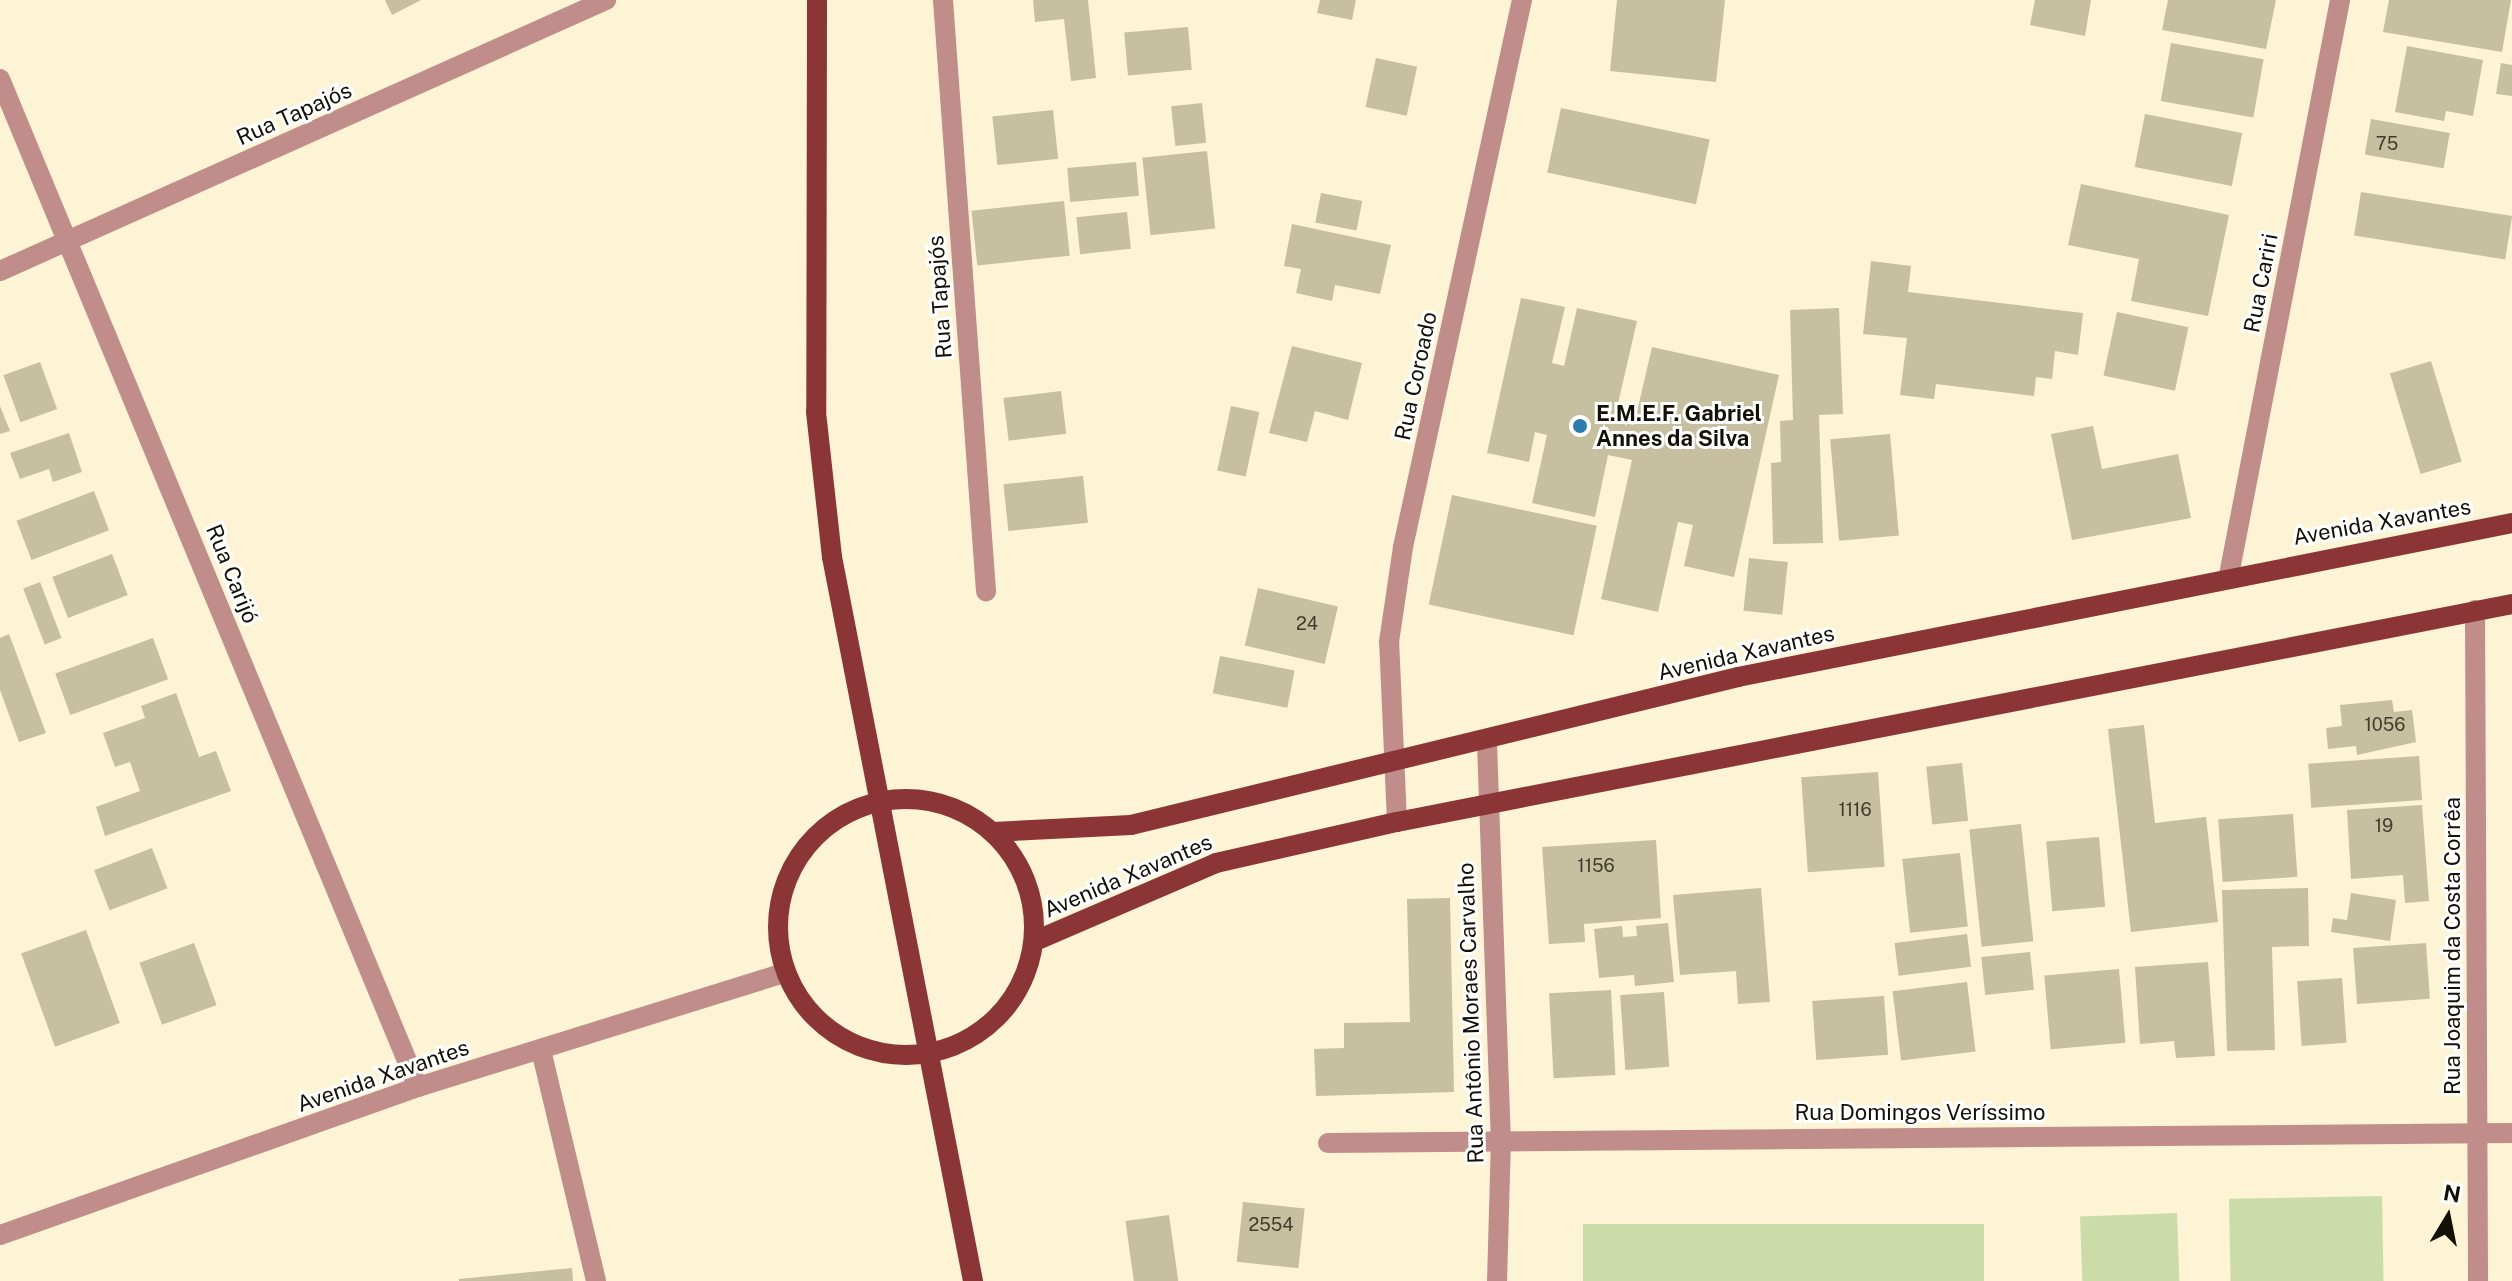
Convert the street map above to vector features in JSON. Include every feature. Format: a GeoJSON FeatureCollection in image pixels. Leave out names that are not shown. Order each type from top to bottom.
{"type":"FeatureCollection","features":[{"type":"Feature","properties":{"kind":"main road"},"geometry":{"type":"LineString","coordinates":[[817,0],[816,412],[832,557],[973,1281]]}},
{"type":"Feature","properties":{"kind":"main road","name":"Avenida Xavantes"},"geometry":{"type":"LineString","coordinates":[[993,832],[1131,825],[1487,743],[1738,677],[2229,575],[2512,523]]}},
{"type":"Feature","properties":{"kind":"main road","name":"Avenida Xavantes"},"geometry":{"type":"LineString","coordinates":[[1035,941],[1216,863],[1489,801],[2512,604]]}},
{"type":"Feature","properties":{"kind":"main road","name":"Avenida Xavantes"},"geometry":{"type":"LineString","coordinates":[[919,799],[959,809],[993,832],[1017,859],[1032,891],[1035,941],[1013,997],[975,1038],[927,1055],[883,1055],[841,1039],[807,1011],[785,973],[777,918],[792,865],[828,824],[879,801],[919,799]]}},
{"type":"Feature","properties":{"kind":"street","name":"Rua Tapajós"},"geometry":{"type":"LineString","coordinates":[[0,271],[606,0]]}},
{"type":"Feature","properties":{"kind":"street","name":"Rua Tapajós"},"geometry":{"type":"LineString","coordinates":[[943,0],[986,591]]}},
{"type":"Feature","properties":{"kind":"street","name":"Rua Coroado"},"geometry":{"type":"LineString","coordinates":[[1397,822],[1391,765],[1389,642],[1403,547],[1522,0]]}},
{"type":"Feature","properties":{"kind":"street","name":"Rua Cariri"},"geometry":{"type":"LineString","coordinates":[[2229,575],[2340,0]]}},
{"type":"Feature","properties":{"kind":"street","name":"Rua Carijó"},"geometry":{"type":"LineString","coordinates":[[0,79],[418,1087]]}},
{"type":"Feature","properties":{"kind":"street","name":"Rua Joaquim da Costa Corrêa"},"geometry":{"type":"LineString","coordinates":[[2475,610],[2478,1281]]}},
{"type":"Feature","properties":{"kind":"street","name":"Rua Antônio Moraes Carvalho"},"geometry":{"type":"LineString","coordinates":[[1487,743],[1501,1139],[1497,1281]]}},
{"type":"Feature","properties":{"kind":"street","name":"Avenida Xavantes"},"geometry":{"type":"LineString","coordinates":[[0,1235],[418,1087],[785,973]]}},
{"type":"Feature","properties":{"kind":"street"},"geometry":{"type":"LineString","coordinates":[[541,1050],[596,1281]]}},
{"type":"Feature","properties":{"kind":"street","name":"Rua Domingos Veríssimo"},"geometry":{"type":"LineString","coordinates":[[1328,1143],[1501,1139],[2512,1133]]}},
{"type":"Feature","properties":{"kind":"green space"},"geometry":{"type":"Polygon","coordinates":[[[2382,1196],[2383,1281],[2230,1281],[2229,1199],[2382,1196]]]}},
{"type":"Feature","properties":{"kind":"green space"},"geometry":{"type":"Polygon","coordinates":[[[2177,1213],[2179,1281],[2082,1281],[2080,1216],[2177,1213]]]}},
{"type":"Feature","properties":{"kind":"green space"},"geometry":{"type":"Polygon","coordinates":[[[1583,1224],[1984,1224],[1984,1281],[1583,1281],[1583,1224]]]}},
{"type":"Feature","properties":{"kind":"building"},"geometry":{"type":"Polygon","coordinates":[[[385,0],[421,0],[392,15],[385,0]]]}},
{"type":"Feature","properties":{"kind":"building"},"geometry":{"type":"Polygon","coordinates":[[[1033,0],[1088,0],[1096,78],[1071,81],[1064,19],[1035,22],[1033,0]]]}},
{"type":"Feature","properties":{"kind":"building"},"geometry":{"type":"Polygon","coordinates":[[[1320,0],[1356,0],[1352,20],[1317,13],[1320,0]]]}},
{"type":"Feature","properties":{"kind":"building"},"geometry":{"type":"Polygon","coordinates":[[[1617,0],[1725,0],[1716,82],[1610,71],[1617,0]]]}},
{"type":"Feature","properties":{"kind":"building"},"geometry":{"type":"Polygon","coordinates":[[[2035,0],[2091,0],[2085,36],[2030,25],[2035,0]]]}},
{"type":"Feature","properties":{"kind":"building"},"geometry":{"type":"Polygon","coordinates":[[[2168,0],[2276,0],[2266,49],[2162,30],[2168,0]]]}},
{"type":"Feature","properties":{"kind":"building"},"geometry":{"type":"Polygon","coordinates":[[[2389,0],[2511,0],[2502,52],[2383,32],[2389,0]]]}},
{"type":"Feature","properties":{"kind":"building"},"geometry":{"type":"Polygon","coordinates":[[[1188,27],[1192,70],[1128,75],[1124,33],[1188,27]]]}},
{"type":"Feature","properties":{"kind":"building"},"geometry":{"type":"Polygon","coordinates":[[[2171,43],[2264,59],[2253,117],[2161,101],[2171,43]]]}},
{"type":"Feature","properties":{"kind":"building"},"geometry":{"type":"Polygon","coordinates":[[[2407,46],[2483,60],[2473,116],[2446,111],[2444,121],[2395,112],[2407,46]]]}},
{"type":"Feature","properties":{"kind":"building"},"geometry":{"type":"Polygon","coordinates":[[[1376,58],[1417,67],[1407,116],[1366,107],[1376,58]]]}},
{"type":"Feature","properties":{"kind":"building"},"geometry":{"type":"Polygon","coordinates":[[[2501,63],[2512,65],[2512,96],[2496,94],[2501,63]]]}},
{"type":"Feature","properties":{"kind":"building"},"geometry":{"type":"Polygon","coordinates":[[[1202,103],[1206,143],[1175,146],[1171,106],[1202,103]]]}},
{"type":"Feature","properties":{"kind":"building"},"geometry":{"type":"Polygon","coordinates":[[[1561,108],[1710,140],[1696,204],[1547,173],[1561,108]]]}},
{"type":"Feature","properties":{"kind":"building"},"geometry":{"type":"Polygon","coordinates":[[[1053,110],[1058,159],[997,165],[992,116],[1053,110]]]}},
{"type":"Feature","properties":{"kind":"building"},"geometry":{"type":"Polygon","coordinates":[[[2145,114],[2242,133],[2232,186],[2135,167],[2145,114]]]}},
{"type":"Feature","properties":{"kind":"building"},"geometry":{"type":"Polygon","coordinates":[[[2371,119],[2450,133],[2444,168],[2365,154],[2371,119]]]}},
{"type":"Feature","properties":{"kind":"building"},"geometry":{"type":"Polygon","coordinates":[[[1207,151],[1215,229],[1151,235],[1142,158],[1207,151]]]}},
{"type":"Feature","properties":{"kind":"building"},"geometry":{"type":"Polygon","coordinates":[[[1136,162],[1139,196],[1070,202],[1067,168],[1136,162]]]}},
{"type":"Feature","properties":{"kind":"building"},"geometry":{"type":"Polygon","coordinates":[[[2081,184],[2229,215],[2208,316],[2131,301],[2139,259],[2068,245],[2081,184]]]}},
{"type":"Feature","properties":{"kind":"building"},"geometry":{"type":"Polygon","coordinates":[[[2361,192],[2512,216],[2505,259],[2354,235],[2361,192]]]}},
{"type":"Feature","properties":{"kind":"building"},"geometry":{"type":"Polygon","coordinates":[[[1321,193],[1362,201],[1357,230],[1315,222],[1321,193]]]}},
{"type":"Feature","properties":{"kind":"building"},"geometry":{"type":"Polygon","coordinates":[[[1064,201],[1070,256],[977,265],[972,211],[1064,201]]]}},
{"type":"Feature","properties":{"kind":"building"},"geometry":{"type":"Polygon","coordinates":[[[1127,212],[1131,249],[1080,254],[1076,217],[1127,212]]]}},
{"type":"Feature","properties":{"kind":"building"},"geometry":{"type":"Polygon","coordinates":[[[1292,224],[1391,245],[1380,294],[1335,285],[1332,301],[1296,293],[1301,269],[1284,266],[1292,224]]]}},
{"type":"Feature","properties":{"kind":"building"},"geometry":{"type":"Polygon","coordinates":[[[1871,261],[1911,266],[1908,292],[2083,313],[2078,355],[2055,351],[2052,379],[2036,377],[2034,396],[1936,384],[1934,399],[1900,395],[1907,338],[1863,334],[1871,261]]]}},
{"type":"Feature","properties":{"kind":"building"},"geometry":{"type":"Polygon","coordinates":[[[1521,298],[1565,307],[1552,363],[1564,366],[1577,308],[1637,321],[1614,421],[1634,425],[1652,347],[1779,375],[1734,577],[1684,566],[1693,525],[1678,522],[1658,612],[1601,599],[1632,460],[1608,455],[1595,517],[1532,503],[1547,435],[1535,432],[1529,462],[1487,453],[1521,298]]]}},
{"type":"Feature","properties":{"kind":"building"},"geometry":{"type":"Polygon","coordinates":[[[1839,308],[1843,414],[1819,415],[1823,543],[1773,544],[1771,463],[1781,462],[1780,421],[1793,420],[1790,310],[1839,308]]]}},
{"type":"Feature","properties":{"kind":"building"},"geometry":{"type":"Polygon","coordinates":[[[2117,312],[2188,327],[2175,391],[2103,376],[2117,312]]]}},
{"type":"Feature","properties":{"kind":"building"},"geometry":{"type":"Polygon","coordinates":[[[1292,346],[1362,363],[1348,420],[1315,411],[1307,442],[1269,433],[1292,346]]]}},
{"type":"Feature","properties":{"kind":"building"},"geometry":{"type":"Polygon","coordinates":[[[2431,361],[2462,461],[2421,474],[2390,374],[2431,361]]]}},
{"type":"Feature","properties":{"kind":"building"},"geometry":{"type":"Polygon","coordinates":[[[40,362],[57,409],[20,422],[3,375],[40,362]]]}},
{"type":"Feature","properties":{"kind":"building"},"geometry":{"type":"Polygon","coordinates":[[[1061,391],[1066,434],[1009,441],[1003,398],[1061,391]]]}},
{"type":"Feature","properties":{"kind":"building"},"geometry":{"type":"Polygon","coordinates":[[[0,406],[10,431],[0,434],[0,406]]]}},
{"type":"Feature","properties":{"kind":"building"},"geometry":{"type":"Polygon","coordinates":[[[1231,406],[1259,412],[1246,477],[1217,471],[1231,406]]]}},
{"type":"Feature","properties":{"kind":"building"},"geometry":{"type":"Polygon","coordinates":[[[2093,426],[2102,469],[2178,454],[2191,518],[2072,540],[2051,434],[2093,426]]]}},
{"type":"Feature","properties":{"kind":"building"},"geometry":{"type":"Polygon","coordinates":[[[69,433],[82,472],[53,482],[49,469],[20,479],[10,453],[69,433]]]}},
{"type":"Feature","properties":{"kind":"building"},"geometry":{"type":"Polygon","coordinates":[[[1890,434],[1899,536],[1839,541],[1830,439],[1890,434]]]}},
{"type":"Feature","properties":{"kind":"building"},"geometry":{"type":"Polygon","coordinates":[[[1083,476],[1088,523],[1008,531],[1003,484],[1083,476]]]}},
{"type":"Feature","properties":{"kind":"building"},"geometry":{"type":"Polygon","coordinates":[[[94,491],[109,530],[32,560],[17,521],[94,491]]]}},
{"type":"Feature","properties":{"kind":"building"},"geometry":{"type":"Polygon","coordinates":[[[1452,495],[1597,526],[1573,635],[1429,605],[1452,495]]]}},
{"type":"Feature","properties":{"kind":"building"},"geometry":{"type":"Polygon","coordinates":[[[112,554],[128,595],[68,618],[52,577],[112,554]]]}},
{"type":"Feature","properties":{"kind":"building"},"geometry":{"type":"Polygon","coordinates":[[[1749,558],[1788,562],[1782,615],[1743,611],[1749,558]]]}},
{"type":"Feature","properties":{"kind":"building"},"geometry":{"type":"Polygon","coordinates":[[[40,582],[62,638],[45,644],[23,588],[40,582]]]}},
{"type":"Feature","properties":{"kind":"building"},"geometry":{"type":"Polygon","coordinates":[[[1258,588],[1338,606],[1325,664],[1245,645],[1258,588]]]}},
{"type":"Feature","properties":{"kind":"building"},"geometry":{"type":"Polygon","coordinates":[[[9,634],[46,733],[19,742],[0,690],[0,638],[9,634]]]}},
{"type":"Feature","properties":{"kind":"building"},"geometry":{"type":"Polygon","coordinates":[[[153,638],[168,679],[70,715],[55,674],[153,638]]]}},
{"type":"Feature","properties":{"kind":"building"},"geometry":{"type":"Polygon","coordinates":[[[1220,656],[1295,671],[1287,708],[1213,693],[1220,656]]]}},
{"type":"Feature","properties":{"kind":"building"},"geometry":{"type":"Polygon","coordinates":[[[176,693],[199,757],[216,751],[231,791],[105,836],[96,807],[140,791],[130,762],[115,767],[103,733],[145,718],[141,706],[176,693]]]}},
{"type":"Feature","properties":{"kind":"building"},"geometry":{"type":"Polygon","coordinates":[[[2392,700],[2394,712],[2412,710],[2416,742],[2357,755],[2356,746],[2328,749],[2326,728],[2342,726],[2340,705],[2392,700]]]}},
{"type":"Feature","properties":{"kind":"building"},"geometry":{"type":"Polygon","coordinates":[[[2144,725],[2155,823],[2206,817],[2218,922],[2131,932],[2108,729],[2144,725]]]}},
{"type":"Feature","properties":{"kind":"building"},"geometry":{"type":"Polygon","coordinates":[[[2419,756],[2422,800],[2311,808],[2308,764],[2419,756]]]}},
{"type":"Feature","properties":{"kind":"building"},"geometry":{"type":"Polygon","coordinates":[[[1962,763],[1968,821],[1932,824],[1926,767],[1962,763]]]}},
{"type":"Feature","properties":{"kind":"building"},"geometry":{"type":"Polygon","coordinates":[[[1878,772],[1885,867],[1808,872],[1801,777],[1878,772]]]}},
{"type":"Feature","properties":{"kind":"building"},"geometry":{"type":"Polygon","coordinates":[[[2422,805],[2429,901],[2405,903],[2403,875],[2351,879],[2347,810],[2422,805]]]}},
{"type":"Feature","properties":{"kind":"building"},"geometry":{"type":"Polygon","coordinates":[[[2293,814],[2297,877],[2223,882],[2218,819],[2293,814]]]}},
{"type":"Feature","properties":{"kind":"building"},"geometry":{"type":"Polygon","coordinates":[[[2021,824],[2033,941],[1982,947],[1969,829],[2021,824]]]}},
{"type":"Feature","properties":{"kind":"building"},"geometry":{"type":"Polygon","coordinates":[[[2099,837],[2105,907],[2052,911],[2046,842],[2099,837]]]}},
{"type":"Feature","properties":{"kind":"building"},"geometry":{"type":"Polygon","coordinates":[[[1656,840],[1661,918],[1584,924],[1585,942],[1549,944],[1542,847],[1656,840]]]}},
{"type":"Feature","properties":{"kind":"building"},"geometry":{"type":"Polygon","coordinates":[[[152,848],[167,888],[110,910],[94,870],[152,848]]]}},
{"type":"Feature","properties":{"kind":"building"},"geometry":{"type":"Polygon","coordinates":[[[1960,853],[1968,927],[1910,933],[1902,859],[1960,853]]]}},
{"type":"Feature","properties":{"kind":"building"},"geometry":{"type":"Polygon","coordinates":[[[1761,888],[1770,1002],[1738,1004],[1736,971],[1680,975],[1673,895],[1761,888]]]}},
{"type":"Feature","properties":{"kind":"building"},"geometry":{"type":"Polygon","coordinates":[[[2308,888],[2309,946],[2272,947],[2275,1050],[2227,1051],[2222,890],[2308,888]]]}},
{"type":"Feature","properties":{"kind":"building"},"geometry":{"type":"Polygon","coordinates":[[[2351,893],[2396,900],[2390,941],[2331,932],[2333,918],[2347,920],[2351,893]]]}},
{"type":"Feature","properties":{"kind":"building"},"geometry":{"type":"Polygon","coordinates":[[[1450,898],[1454,1092],[1316,1096],[1314,1049],[1344,1048],[1344,1023],[1410,1022],[1407,899],[1450,898]]]}},
{"type":"Feature","properties":{"kind":"building"},"geometry":{"type":"Polygon","coordinates":[[[1668,923],[1674,982],[1635,986],[1634,975],[1599,978],[1594,929],[1622,926],[1623,937],[1637,936],[1636,926],[1668,923]]]}},
{"type":"Feature","properties":{"kind":"building"},"geometry":{"type":"Polygon","coordinates":[[[86,930],[120,1023],[55,1047],[21,954],[86,930]]]}},
{"type":"Feature","properties":{"kind":"building"},"geometry":{"type":"Polygon","coordinates":[[[1967,934],[1971,967],[1899,976],[1895,943],[1967,934]]]}},
{"type":"Feature","properties":{"kind":"building"},"geometry":{"type":"Polygon","coordinates":[[[194,943],[217,1005],[162,1025],[139,963],[194,943]]]}},
{"type":"Feature","properties":{"kind":"building"},"geometry":{"type":"Polygon","coordinates":[[[2426,943],[2430,999],[2357,1004],[2353,948],[2426,943]]]}},
{"type":"Feature","properties":{"kind":"building"},"geometry":{"type":"Polygon","coordinates":[[[2030,952],[2034,990],[1985,995],[1981,957],[2030,952]]]}},
{"type":"Feature","properties":{"kind":"building"},"geometry":{"type":"Polygon","coordinates":[[[2208,962],[2215,1056],[2176,1058],[2174,1041],[2140,1044],[2135,967],[2208,962]]]}},
{"type":"Feature","properties":{"kind":"building"},"geometry":{"type":"Polygon","coordinates":[[[2119,969],[2125,1043],[2051,1049],[2044,976],[2119,969]]]}},
{"type":"Feature","properties":{"kind":"building"},"geometry":{"type":"Polygon","coordinates":[[[2342,978],[2347,1043],[2302,1046],[2297,981],[2342,978]]]}},
{"type":"Feature","properties":{"kind":"building"},"geometry":{"type":"Polygon","coordinates":[[[1967,982],[1976,1051],[1901,1061],[1893,991],[1967,982]]]}},
{"type":"Feature","properties":{"kind":"building"},"geometry":{"type":"Polygon","coordinates":[[[1611,990],[1615,1075],[1554,1078],[1549,993],[1611,990]]]}},
{"type":"Feature","properties":{"kind":"building"},"geometry":{"type":"Polygon","coordinates":[[[1664,992],[1669,1067],[1625,1070],[1620,995],[1664,992]]]}},
{"type":"Feature","properties":{"kind":"building"},"geometry":{"type":"Polygon","coordinates":[[[1884,996],[1888,1055],[1816,1060],[1812,1001],[1884,996]]]}},
{"type":"Feature","properties":{"kind":"building"},"geometry":{"type":"Polygon","coordinates":[[[1243,1202],[1305,1208],[1298,1268],[1237,1262],[1243,1202]]]}},
{"type":"Feature","properties":{"kind":"building"},"geometry":{"type":"Polygon","coordinates":[[[1169,1215],[1178,1281],[1134,1281],[1125,1221],[1169,1215]]]}},
{"type":"Feature","properties":{"kind":"building"},"geometry":{"type":"Polygon","coordinates":[[[572,1268],[573,1281],[459,1281],[459,1279],[572,1268]]]}},
{"type":"Feature","properties":{"kind":"place","name":"E.M.E.F. Gabriel Annes da Silva"},"geometry":{"type":"Point","coordinates":[1580,426]}}]}
